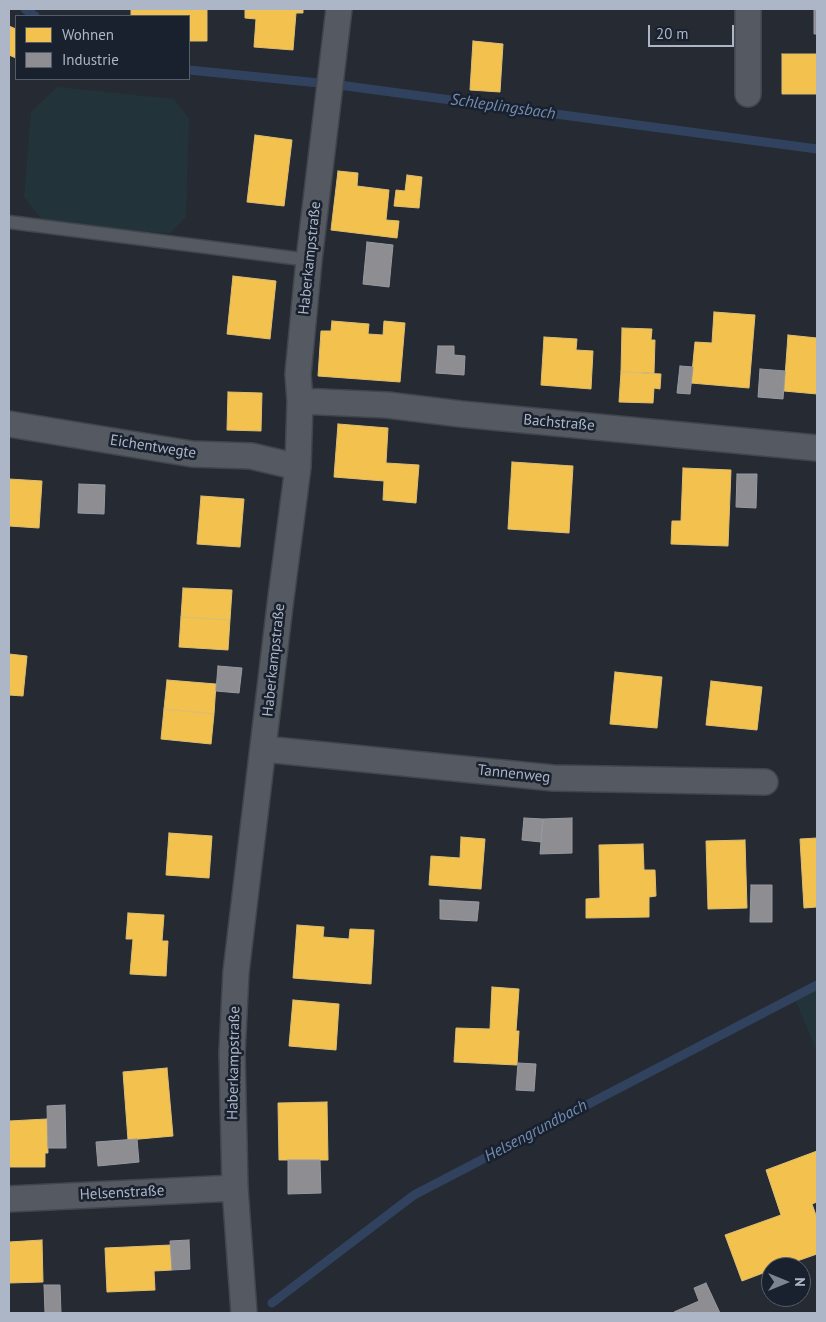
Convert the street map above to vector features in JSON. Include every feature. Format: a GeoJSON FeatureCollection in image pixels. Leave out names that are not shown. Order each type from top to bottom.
{"type":"FeatureCollection","features":[{"type":"Feature","properties":{"kind":"street","name":"Haberkampstraße"},"geometry":{"type":"LineString","coordinates":[[244,1313],[235,1188],[232,1053],[236,972],[298,467],[300,400],[298,374],[309,260],[339,9]]}},
{"type":"Feature","properties":{"kind":"street"},"geometry":{"type":"LineString","coordinates":[[748,9],[748,94]]}},
{"type":"Feature","properties":{"kind":"street","name":"Bachstraße"},"geometry":{"type":"LineString","coordinates":[[300,400],[387,405],[461,414],[817,448]]}},
{"type":"Feature","properties":{"kind":"street","name":"Eichentwegte"},"geometry":{"type":"LineString","coordinates":[[9,424],[192,454],[251,456],[298,467]]}},
{"type":"Feature","properties":{"kind":"street","name":"Tannenweg"},"geometry":{"type":"LineString","coordinates":[[264,749],[553,778],[765,782]]}},
{"type":"Feature","properties":{"kind":"street","name":"Helsenstraße"},"geometry":{"type":"LineString","coordinates":[[9,1199],[235,1188]]}},
{"type":"Feature","properties":{"kind":"lane"},"geometry":{"type":"LineString","coordinates":[[9,222],[309,260]]}},
{"type":"Feature","properties":{"kind":"shaded area"},"geometry":{"type":"Polygon","coordinates":[[[57,87],[174,99],[189,119],[186,217],[170,233],[48,227],[24,197],[31,112],[57,87]]]}},
{"type":"Feature","properties":{"kind":"shaded area"},"geometry":{"type":"Polygon","coordinates":[[[817,989],[817,1051],[792,993],[817,989]]]}},
{"type":"Feature","properties":{"kind":"building: Wohnen"},"geometry":{"type":"Polygon","coordinates":[[[131,9],[207,9],[207,41],[190,41],[190,15],[131,15],[131,9]]]}},
{"type":"Feature","properties":{"kind":"building: Wohnen"},"geometry":{"type":"Polygon","coordinates":[[[245,9],[303,9],[303,13],[296,13],[293,50],[254,47],[256,19],[245,18],[245,9]]]}},
{"type":"Feature","properties":{"kind":"building: Wohnen"},"geometry":{"type":"Polygon","coordinates":[[[9,26],[15,29],[15,58],[9,55],[9,26]]]}},
{"type":"Feature","properties":{"kind":"building: Wohnen"},"geometry":{"type":"Polygon","coordinates":[[[473,41],[503,44],[500,92],[470,90],[473,41]]]}},
{"type":"Feature","properties":{"kind":"building: Wohnen"},"geometry":{"type":"Polygon","coordinates":[[[782,54],[817,54],[817,94],[782,94],[782,54]]]}},
{"type":"Feature","properties":{"kind":"building: Wohnen"},"geometry":{"type":"Polygon","coordinates":[[[255,135],[292,140],[284,206],[247,202],[255,135]]]}},
{"type":"Feature","properties":{"kind":"building: Wohnen"},"geometry":{"type":"Polygon","coordinates":[[[338,171],[358,173],[357,186],[389,190],[386,220],[399,221],[397,238],[331,230],[338,171]]]}},
{"type":"Feature","properties":{"kind":"building: Wohnen"},"geometry":{"type":"Polygon","coordinates":[[[407,175],[422,177],[419,208],[394,206],[396,190],[405,191],[407,175]]]}},
{"type":"Feature","properties":{"kind":"building: Wohnen"},"geometry":{"type":"Polygon","coordinates":[[[233,276],[276,281],[270,339],[227,334],[233,276]]]}},
{"type":"Feature","properties":{"kind":"building: Wohnen"},"geometry":{"type":"Polygon","coordinates":[[[714,312],[755,315],[749,388],[691,383],[695,342],[712,343],[714,312]]]}},
{"type":"Feature","properties":{"kind":"building: Wohnen"},"geometry":{"type":"Polygon","coordinates":[[[332,321],[369,324],[368,334],[383,335],[384,321],[405,323],[400,382],[318,376],[321,331],[331,331],[332,321]]]}},
{"type":"Feature","properties":{"kind":"building: Wohnen"},"geometry":{"type":"Polygon","coordinates":[[[622,328],[652,329],[651,340],[655,340],[654,373],[621,372],[622,328]]]}},
{"type":"Feature","properties":{"kind":"building: Wohnen"},"geometry":{"type":"Polygon","coordinates":[[[788,335],[817,338],[817,394],[784,391],[788,335]]]}},
{"type":"Feature","properties":{"kind":"building: Wohnen"},"geometry":{"type":"Polygon","coordinates":[[[544,337],[577,339],[576,350],[593,351],[591,389],[541,385],[544,337]]]}},
{"type":"Feature","properties":{"kind":"building: Wohnen"},"geometry":{"type":"Polygon","coordinates":[[[621,372],[661,374],[660,389],[654,388],[653,403],[619,402],[621,372]]]}},
{"type":"Feature","properties":{"kind":"building: Wohnen"},"geometry":{"type":"Polygon","coordinates":[[[228,392],[262,393],[261,431],[227,430],[228,392]]]}},
{"type":"Feature","properties":{"kind":"building: Wohnen"},"geometry":{"type":"Polygon","coordinates":[[[338,424],[388,428],[386,463],[419,465],[416,503],[383,500],[384,481],[334,477],[338,424]]]}},
{"type":"Feature","properties":{"kind":"building: Wohnen"},"geometry":{"type":"Polygon","coordinates":[[[512,462],[573,466],[569,533],[508,529],[512,462]]]}},
{"type":"Feature","properties":{"kind":"building: Wohnen"},"geometry":{"type":"Polygon","coordinates":[[[683,468],[731,470],[728,546],[671,544],[672,521],[681,521],[683,468]]]}},
{"type":"Feature","properties":{"kind":"building: Wohnen"},"geometry":{"type":"Polygon","coordinates":[[[9,479],[42,481],[39,528],[9,526],[9,479]]]}},
{"type":"Feature","properties":{"kind":"building: Wohnen"},"geometry":{"type":"Polygon","coordinates":[[[201,496],[244,499],[240,547],[197,544],[201,496]]]}},
{"type":"Feature","properties":{"kind":"building: Wohnen"},"geometry":{"type":"Polygon","coordinates":[[[183,588],[232,590],[230,620],[181,617],[183,588]]]}},
{"type":"Feature","properties":{"kind":"building: Wohnen"},"geometry":{"type":"Polygon","coordinates":[[[181,617],[230,620],[228,650],[179,647],[181,617]]]}},
{"type":"Feature","properties":{"kind":"building: Wohnen"},"geometry":{"type":"Polygon","coordinates":[[[9,654],[27,656],[23,696],[9,695],[9,654]]]}},
{"type":"Feature","properties":{"kind":"building: Wohnen"},"geometry":{"type":"Polygon","coordinates":[[[615,672],[662,677],[657,728],[610,724],[615,672]]]}},
{"type":"Feature","properties":{"kind":"building: Wohnen"},"geometry":{"type":"Polygon","coordinates":[[[167,680],[216,684],[214,714],[164,709],[167,680]]]}},
{"type":"Feature","properties":{"kind":"building: Wohnen"},"geometry":{"type":"Polygon","coordinates":[[[711,681],[762,687],[757,730],[706,725],[711,681]]]}},
{"type":"Feature","properties":{"kind":"building: Wohnen"},"geometry":{"type":"Polygon","coordinates":[[[164,709],[214,714],[211,744],[161,739],[164,709]]]}},
{"type":"Feature","properties":{"kind":"building: Wohnen"},"geometry":{"type":"Polygon","coordinates":[[[169,833],[212,836],[209,878],[166,875],[169,833]]]}},
{"type":"Feature","properties":{"kind":"building: Wohnen"},"geometry":{"type":"Polygon","coordinates":[[[461,837],[485,839],[481,889],[429,885],[431,856],[460,858],[461,837]]]}},
{"type":"Feature","properties":{"kind":"building: Wohnen"},"geometry":{"type":"Polygon","coordinates":[[[817,838],[817,907],[804,908],[800,839],[817,838]]]}},
{"type":"Feature","properties":{"kind":"building: Wohnen"},"geometry":{"type":"Polygon","coordinates":[[[745,840],[747,908],[708,909],[706,841],[745,840]]]}},
{"type":"Feature","properties":{"kind":"building: Wohnen"},"geometry":{"type":"Polygon","coordinates":[[[643,844],[644,870],[655,870],[656,896],[649,897],[649,917],[586,918],[586,899],[600,898],[599,845],[643,844]]]}},
{"type":"Feature","properties":{"kind":"building: Wohnen"},"geometry":{"type":"Polygon","coordinates":[[[128,913],[164,915],[162,941],[168,941],[166,976],[130,974],[133,939],[126,939],[128,913]]]}},
{"type":"Feature","properties":{"kind":"building: Wohnen"},"geometry":{"type":"Polygon","coordinates":[[[297,925],[324,927],[323,937],[349,939],[350,929],[374,930],[371,984],[293,978],[297,925]]]}},
{"type":"Feature","properties":{"kind":"building: Wohnen"},"geometry":{"type":"Polygon","coordinates":[[[492,987],[519,989],[516,1031],[519,1031],[517,1065],[454,1062],[456,1028],[490,1029],[492,987]]]}},
{"type":"Feature","properties":{"kind":"building: Wohnen"},"geometry":{"type":"Polygon","coordinates":[[[293,1000],[339,1004],[336,1050],[289,1046],[293,1000]]]}},
{"type":"Feature","properties":{"kind":"building: Wohnen"},"geometry":{"type":"Polygon","coordinates":[[[167,1068],[173,1136],[128,1140],[123,1072],[167,1068]]]}},
{"type":"Feature","properties":{"kind":"building: Wohnen"},"geometry":{"type":"Polygon","coordinates":[[[327,1102],[328,1160],[279,1160],[278,1103],[327,1102]]]}},
{"type":"Feature","properties":{"kind":"building: Wohnen"},"geometry":{"type":"Polygon","coordinates":[[[47,1119],[48,1153],[45,1153],[45,1167],[9,1167],[9,1121],[47,1119]]]}},
{"type":"Feature","properties":{"kind":"building: Wohnen"},"geometry":{"type":"Polygon","coordinates":[[[817,1151],[817,1202],[812,1204],[817,1218],[817,1254],[808,1257],[761,1257],[761,1274],[742,1281],[725,1235],[781,1215],[766,1170],[817,1151]]]}},
{"type":"Feature","properties":{"kind":"building: Wohnen"},"geometry":{"type":"Polygon","coordinates":[[[42,1240],[43,1282],[9,1283],[9,1242],[42,1240]]]}},
{"type":"Feature","properties":{"kind":"building: Wohnen"},"geometry":{"type":"Polygon","coordinates":[[[171,1245],[172,1270],[154,1271],[155,1290],[107,1292],[105,1248],[171,1245]]]}},
{"type":"Feature","properties":{"kind":"building: Industrie"},"geometry":{"type":"Polygon","coordinates":[[[814,9],[817,9],[817,34],[814,34],[814,9]]]}},
{"type":"Feature","properties":{"kind":"building: Industrie"},"geometry":{"type":"Polygon","coordinates":[[[367,242],[393,245],[389,287],[363,284],[367,242]]]}},
{"type":"Feature","properties":{"kind":"building: Industrie"},"geometry":{"type":"Polygon","coordinates":[[[438,346],[454,346],[454,355],[465,356],[464,375],[436,373],[438,346]]]}},
{"type":"Feature","properties":{"kind":"building: Industrie"},"geometry":{"type":"Polygon","coordinates":[[[680,366],[693,367],[690,394],[677,393],[680,366]]]}},
{"type":"Feature","properties":{"kind":"building: Industrie"},"geometry":{"type":"Polygon","coordinates":[[[760,369],[785,371],[783,399],[758,397],[760,369]]]}},
{"type":"Feature","properties":{"kind":"building: Industrie"},"geometry":{"type":"Polygon","coordinates":[[[737,474],[757,474],[756,508],[736,507],[737,474]]]}},
{"type":"Feature","properties":{"kind":"building: Industrie"},"geometry":{"type":"Polygon","coordinates":[[[79,484],[105,485],[104,514],[78,513],[79,484]]]}},
{"type":"Feature","properties":{"kind":"building: Industrie"},"geometry":{"type":"Polygon","coordinates":[[[218,666],[242,668],[239,693],[216,691],[218,666]]]}},
{"type":"Feature","properties":{"kind":"building: Industrie"},"geometry":{"type":"Polygon","coordinates":[[[524,818],[543,819],[541,842],[522,840],[524,818]]]}},
{"type":"Feature","properties":{"kind":"building: Industrie"},"geometry":{"type":"Polygon","coordinates":[[[572,818],[572,853],[540,854],[543,819],[572,818]]]}},
{"type":"Feature","properties":{"kind":"building: Industrie"},"geometry":{"type":"Polygon","coordinates":[[[751,885],[772,885],[772,922],[750,922],[751,885]]]}},
{"type":"Feature","properties":{"kind":"building: Industrie"},"geometry":{"type":"Polygon","coordinates":[[[440,900],[479,902],[477,921],[440,919],[440,900]]]}},
{"type":"Feature","properties":{"kind":"building: Industrie"},"geometry":{"type":"Polygon","coordinates":[[[518,1063],[536,1064],[534,1091],[516,1090],[518,1063]]]}},
{"type":"Feature","properties":{"kind":"building: Industrie"},"geometry":{"type":"Polygon","coordinates":[[[65,1105],[66,1148],[48,1148],[47,1106],[65,1105]]]}},
{"type":"Feature","properties":{"kind":"building: Industrie"},"geometry":{"type":"Polygon","coordinates":[[[137,1139],[139,1162],[98,1166],[96,1142],[137,1139]]]}},
{"type":"Feature","properties":{"kind":"building: Industrie"},"geometry":{"type":"Polygon","coordinates":[[[288,1160],[320,1160],[321,1193],[288,1194],[288,1160]]]}},
{"type":"Feature","properties":{"kind":"building: Industrie"},"geometry":{"type":"Polygon","coordinates":[[[189,1240],[190,1269],[172,1270],[170,1241],[189,1240]]]}},
{"type":"Feature","properties":{"kind":"building: Industrie"},"geometry":{"type":"Polygon","coordinates":[[[706,1283],[720,1313],[674,1312],[699,1301],[694,1288],[706,1283]]]}},
{"type":"Feature","properties":{"kind":"building: Industrie"},"geometry":{"type":"Polygon","coordinates":[[[44,1285],[60,1285],[61,1313],[45,1313],[44,1285]]]}},
{"type":"Feature","properties":{"kind":"waterway","name":"Schleplingsbach"},"geometry":{"type":"LineString","coordinates":[[25,9],[34,15]]}},
{"type":"Feature","properties":{"kind":"waterway","name":"Schleplingsbach"},"geometry":{"type":"LineString","coordinates":[[190,70],[339,85],[817,149]]}},
{"type":"Feature","properties":{"kind":"waterway","name":"Helsengrundbach"},"geometry":{"type":"LineString","coordinates":[[272,1303],[414,1195],[817,985]]}}]}
